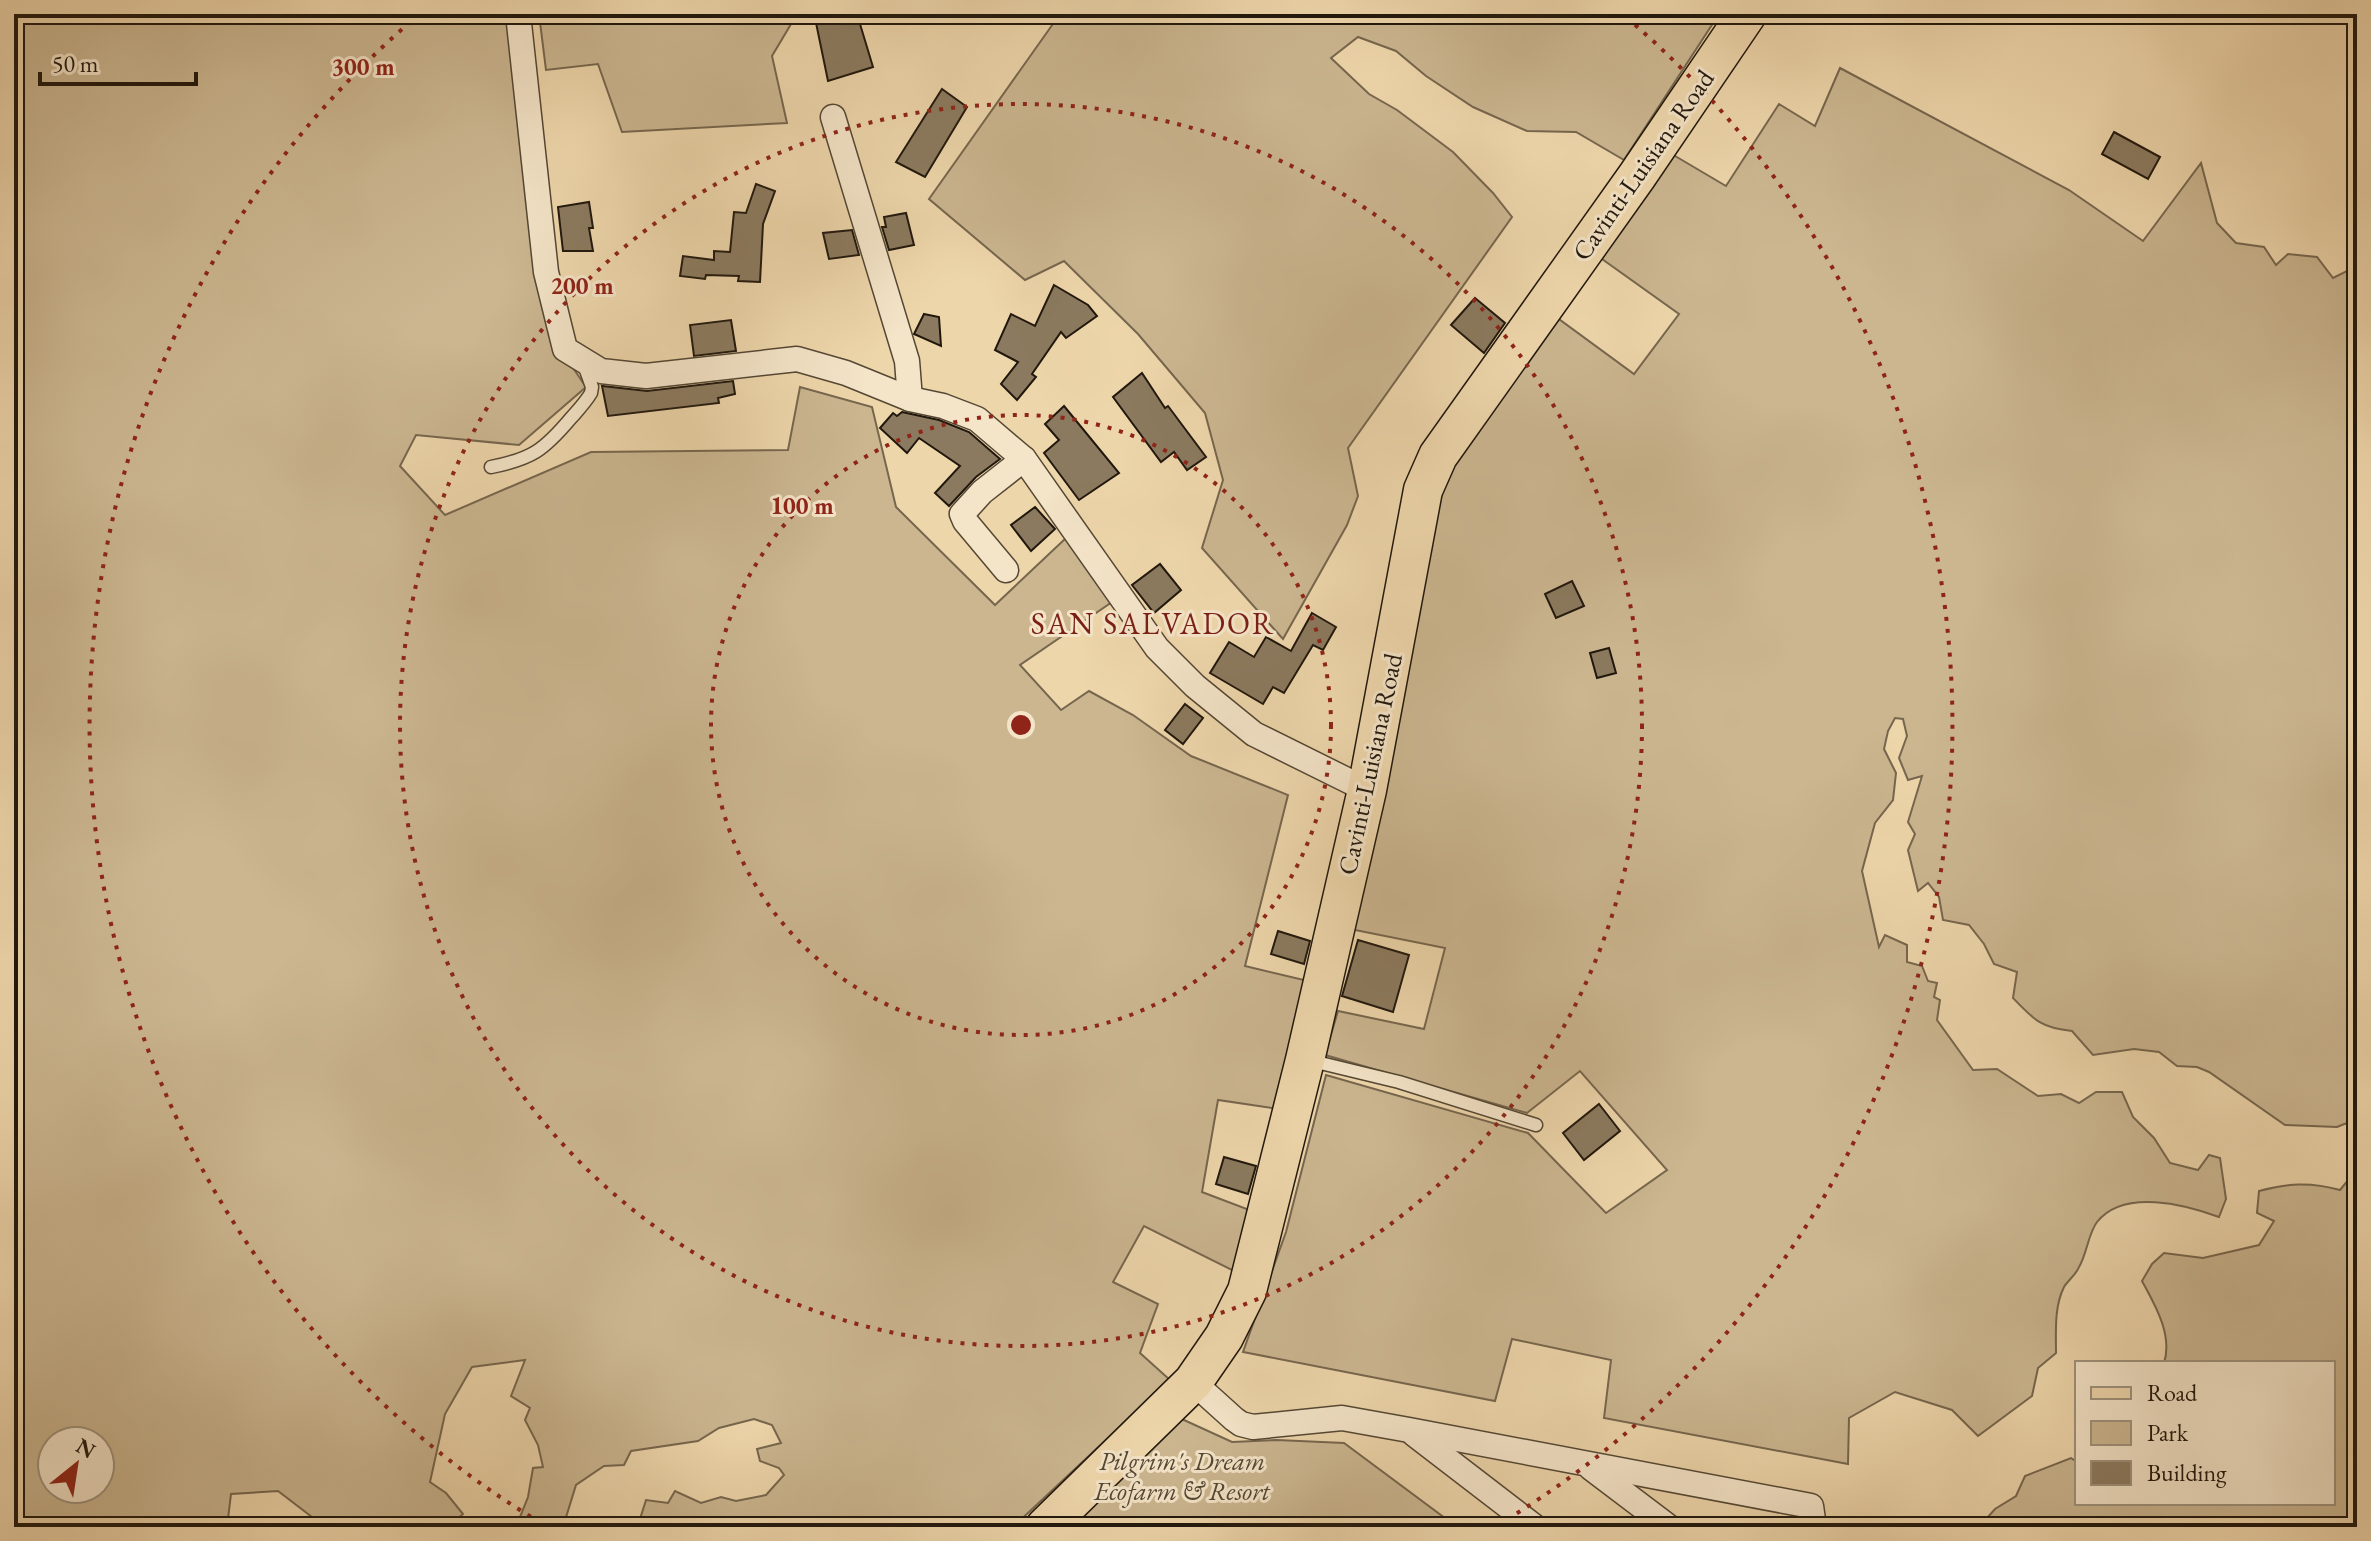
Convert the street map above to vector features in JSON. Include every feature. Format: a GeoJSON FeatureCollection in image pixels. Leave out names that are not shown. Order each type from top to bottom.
{"type":"FeatureCollection","features":[{"type":"Feature","properties":{"kind":"main road","name":"Cavinti-Luisiana Road"},"geometry":{"type":"LineString","coordinates":[[1045,1527],[1193,1382],[1224,1337],[1247,1291],[1305,1060],[1367,790],[1423,490],[1438,456],[1637,176],[1747,14]]}},
{"type":"Feature","properties":{"kind":"street"},"geometry":{"type":"LineString","coordinates":[[518,14],[546,272],[565,349],[601,371],[646,376],[797,359],[977,419],[1024,459],[1157,648],[1195,686],[1254,734],[1367,790]]}},
{"type":"Feature","properties":{"kind":"street"},"geometry":{"type":"LineString","coordinates":[[833,117],[907,361],[910,399]]}},
{"type":"Feature","properties":{"kind":"street"},"geometry":{"type":"LineString","coordinates":[[1006,570],[962,514],[982,492],[1024,459]]}},
{"type":"Feature","properties":{"kind":"street"},"geometry":{"type":"LineString","coordinates":[[1193,1382],[1241,1424],[1253,1427],[1342,1418],[1811,1506],[1814,1527]]}},
{"type":"Feature","properties":{"kind":"street"},"geometry":{"type":"LineString","coordinates":[[1409,1430],[1535,1527]]}},
{"type":"Feature","properties":{"kind":"street"},"geometry":{"type":"LineString","coordinates":[[1587,1465],[1669,1527]]}},
{"type":"Feature","properties":{"kind":"lane"},"geometry":{"type":"LineString","coordinates":[[491,467],[521,461],[547,446],[587,400],[592,387],[582,359]]}},
{"type":"Feature","properties":{"kind":"lane"},"geometry":{"type":"LineString","coordinates":[[1305,1060],[1399,1082],[1536,1125]]}},
{"type":"Feature","properties":{"kind":"green space"},"geometry":{"type":"Polygon","coordinates":[[[14,14],[512,14],[552,337],[586,387],[519,445],[416,435],[400,466],[445,515],[591,452],[788,450],[800,387],[872,407],[896,507],[995,605],[1066,538],[1112,602],[1020,665],[1061,710],[1089,691],[1133,715],[1191,756],[1288,795],[1245,966],[1308,981],[1278,1109],[1218,1100],[1202,1192],[1260,1214],[1238,1273],[1144,1226],[1113,1282],[1158,1304],[1140,1353],[1170,1380],[1013,1527],[640,1527],[646,1500],[668,1503],[675,1491],[701,1503],[721,1497],[736,1501],[766,1495],[784,1475],[779,1468],[760,1461],[757,1449],[781,1443],[772,1425],[754,1419],[719,1428],[698,1441],[631,1451],[624,1465],[604,1466],[576,1485],[563,1527],[516,1527],[528,1497],[533,1468],[543,1467],[538,1445],[525,1420],[530,1408],[511,1396],[525,1360],[472,1367],[445,1414],[430,1482],[446,1493],[463,1514],[448,1527],[325,1527],[278,1491],[231,1494],[227,1527],[14,1527],[14,14]]]}},
{"type":"Feature","properties":{"kind":"green space"},"geometry":{"type":"Polygon","coordinates":[[[539,14],[797,14],[772,56],[787,123],[622,132],[598,64],[546,70],[539,14]]]}},
{"type":"Feature","properties":{"kind":"green space"},"geometry":{"type":"Polygon","coordinates":[[[1060,14],[1719,14],[1624,160],[1576,132],[1527,131],[1473,107],[1426,76],[1396,51],[1358,37],[1331,58],[1369,94],[1397,110],[1453,152],[1512,217],[1348,448],[1358,496],[1347,525],[1283,639],[1202,548],[1223,480],[1205,413],[1138,334],[1064,261],[1025,280],[929,199],[1060,14]]]}},
{"type":"Feature","properties":{"kind":"green space"},"geometry":{"type":"Polygon","coordinates":[[[1840,68],[2069,190],[2143,241],[2201,163],[2217,223],[2236,243],[2264,247],[2276,265],[2288,254],[2317,257],[2333,278],[2357,266],[2357,1119],[2337,1127],[2285,1125],[2209,1072],[2197,1067],[2177,1066],[2159,1052],[2134,1049],[2093,1055],[2072,1031],[2053,1028],[2033,1017],[2013,998],[2017,972],[1994,964],[1969,925],[1943,920],[1939,897],[1928,883],[1918,891],[1908,850],[1915,834],[1908,822],[1922,776],[1908,780],[1899,758],[1907,736],[1903,719],[1895,718],[1884,749],[1896,773],[1893,800],[1875,823],[1862,871],[1879,947],[1885,935],[1907,945],[1907,962],[1922,966],[1928,981],[1937,983],[1934,997],[1940,1000],[1937,1020],[1973,1070],[1997,1069],[2038,1096],[2061,1094],[2079,1103],[2096,1092],[2122,1092],[2133,1117],[2154,1138],[2170,1163],[2198,1170],[2209,1155],[2220,1158],[2226,1199],[2219,1217],[2156,1202],[2123,1205],[2109,1212],[2094,1227],[2082,1262],[2064,1287],[2056,1320],[2056,1353],[2038,1368],[2032,1396],[1978,1436],[1952,1410],[1895,1392],[1849,1418],[1848,1464],[1604,1418],[1611,1360],[1512,1339],[1495,1401],[1243,1352],[1286,1232],[1326,1075],[1528,1133],[1606,1213],[1667,1170],[1580,1071],[1527,1113],[1325,1055],[1338,1011],[1424,1029],[1445,948],[1350,929],[1422,577],[1449,465],[1556,317],[1634,374],[1679,314],[1602,259],[1670,153],[1726,186],[1779,104],[1815,126],[1840,68]]]}},
{"type":"Feature","properties":{"kind":"green space"},"geometry":{"type":"Polygon","coordinates":[[[2353,1174],[2357,1176],[2357,1527],[1979,1527],[1995,1509],[2016,1496],[2025,1476],[2071,1458],[2075,1461],[2075,1505],[2335,1505],[2335,1361],[2164,1361],[2164,1331],[2142,1281],[2152,1264],[2164,1253],[2203,1258],[2259,1245],[2274,1221],[2257,1213],[2259,1191],[2300,1184],[2340,1190],[2353,1174]]]}},
{"type":"Feature","properties":{"kind":"green space","name":"Pilgrim's Dream Ecofarm & Resort"},"geometry":{"type":"Polygon","coordinates":[[[1173,1415],[1232,1442],[1277,1440],[1344,1443],[1457,1527],[1051,1527],[1173,1415]]]}},
{"type":"Feature","properties":{"kind":"building"},"geometry":{"type":"Polygon","coordinates":[[[829,14],[857,14],[873,67],[828,81],[815,18],[829,14]]]}},
{"type":"Feature","properties":{"kind":"building"},"geometry":{"type":"Polygon","coordinates":[[[942,89],[967,107],[925,177],[896,162],[942,89]]]}},
{"type":"Feature","properties":{"kind":"building"},"geometry":{"type":"Polygon","coordinates":[[[2114,132],[2160,157],[2148,179],[2102,154],[2114,132]]]}},
{"type":"Feature","properties":{"kind":"building"},"geometry":{"type":"Polygon","coordinates":[[[756,184],[775,191],[763,224],[760,282],[738,281],[739,276],[706,275],[705,279],[680,276],[683,256],[714,260],[714,251],[730,252],[734,212],[746,213],[756,184]]]}},
{"type":"Feature","properties":{"kind":"building"},"geometry":{"type":"Polygon","coordinates":[[[589,202],[593,251],[563,251],[558,207],[589,202]]]}},
{"type":"Feature","properties":{"kind":"building"},"geometry":{"type":"Polygon","coordinates":[[[906,213],[914,245],[889,250],[882,227],[886,227],[884,217],[906,213]]]}},
{"type":"Feature","properties":{"kind":"building"},"geometry":{"type":"Polygon","coordinates":[[[852,230],[859,255],[829,259],[823,233],[852,230]]]}},
{"type":"Feature","properties":{"kind":"building"},"geometry":{"type":"Polygon","coordinates":[[[1054,285],[1088,305],[1097,316],[1066,338],[1061,332],[1032,374],[1036,377],[1017,400],[1001,384],[1018,362],[995,350],[1011,314],[1035,326],[1054,285]]]}},
{"type":"Feature","properties":{"kind":"building"},"geometry":{"type":"Polygon","coordinates":[[[1475,298],[1505,323],[1484,353],[1451,325],[1475,298]]]}},
{"type":"Feature","properties":{"kind":"building"},"geometry":{"type":"Polygon","coordinates":[[[924,314],[939,317],[941,346],[914,334],[924,314]]]}},
{"type":"Feature","properties":{"kind":"building"},"geometry":{"type":"Polygon","coordinates":[[[731,320],[736,351],[694,356],[690,325],[731,320]]]}},
{"type":"Feature","properties":{"kind":"building"},"geometry":{"type":"Polygon","coordinates":[[[1142,373],[1165,408],[1168,406],[1206,457],[1187,470],[1174,452],[1161,462],[1113,397],[1142,373]]]}},
{"type":"Feature","properties":{"kind":"building"},"geometry":{"type":"Polygon","coordinates":[[[733,381],[735,394],[718,398],[719,403],[608,416],[602,386],[647,391],[733,381]]]}},
{"type":"Feature","properties":{"kind":"building"},"geometry":{"type":"Polygon","coordinates":[[[1064,406],[1119,473],[1079,500],[1044,453],[1059,440],[1045,424],[1064,406]]]}},
{"type":"Feature","properties":{"kind":"building"},"geometry":{"type":"Polygon","coordinates":[[[902,412],[939,420],[969,432],[1000,459],[976,477],[949,506],[935,493],[960,466],[919,438],[907,453],[880,428],[893,413],[897,416],[902,412]]]}},
{"type":"Feature","properties":{"kind":"building"},"geometry":{"type":"Polygon","coordinates":[[[1035,507],[1055,529],[1031,551],[1011,525],[1035,507]]]}},
{"type":"Feature","properties":{"kind":"building"},"geometry":{"type":"Polygon","coordinates":[[[1160,564],[1181,590],[1154,613],[1132,585],[1160,564]]]}},
{"type":"Feature","properties":{"kind":"building"},"geometry":{"type":"Polygon","coordinates":[[[1572,581],[1584,606],[1556,618],[1545,594],[1572,581]]]}},
{"type":"Feature","properties":{"kind":"building"},"geometry":{"type":"Polygon","coordinates":[[[1312,613],[1336,627],[1323,650],[1313,645],[1284,693],[1273,687],[1263,704],[1210,673],[1229,642],[1254,657],[1266,637],[1291,651],[1312,613]]]}},
{"type":"Feature","properties":{"kind":"building"},"geometry":{"type":"Polygon","coordinates":[[[1609,648],[1616,673],[1597,678],[1590,653],[1609,648]]]}},
{"type":"Feature","properties":{"kind":"building"},"geometry":{"type":"Polygon","coordinates":[[[1185,704],[1203,718],[1183,744],[1165,730],[1185,704]]]}},
{"type":"Feature","properties":{"kind":"building"},"geometry":{"type":"Polygon","coordinates":[[[1278,931],[1310,941],[1304,964],[1271,954],[1278,931]]]}},
{"type":"Feature","properties":{"kind":"building"},"geometry":{"type":"Polygon","coordinates":[[[1358,940],[1409,955],[1393,1012],[1342,996],[1358,940]]]}},
{"type":"Feature","properties":{"kind":"building"},"geometry":{"type":"Polygon","coordinates":[[[1599,1104],[1620,1131],[1584,1160],[1563,1133],[1599,1104]]]}},
{"type":"Feature","properties":{"kind":"building"},"geometry":{"type":"Polygon","coordinates":[[[1224,1157],[1256,1166],[1248,1194],[1216,1184],[1224,1157]]]}},
{"type":"Feature","properties":{"kind":"district","name":"SAN SALVADOR"},"geometry":{"type":"Point","coordinates":[1153,624]}}]}
